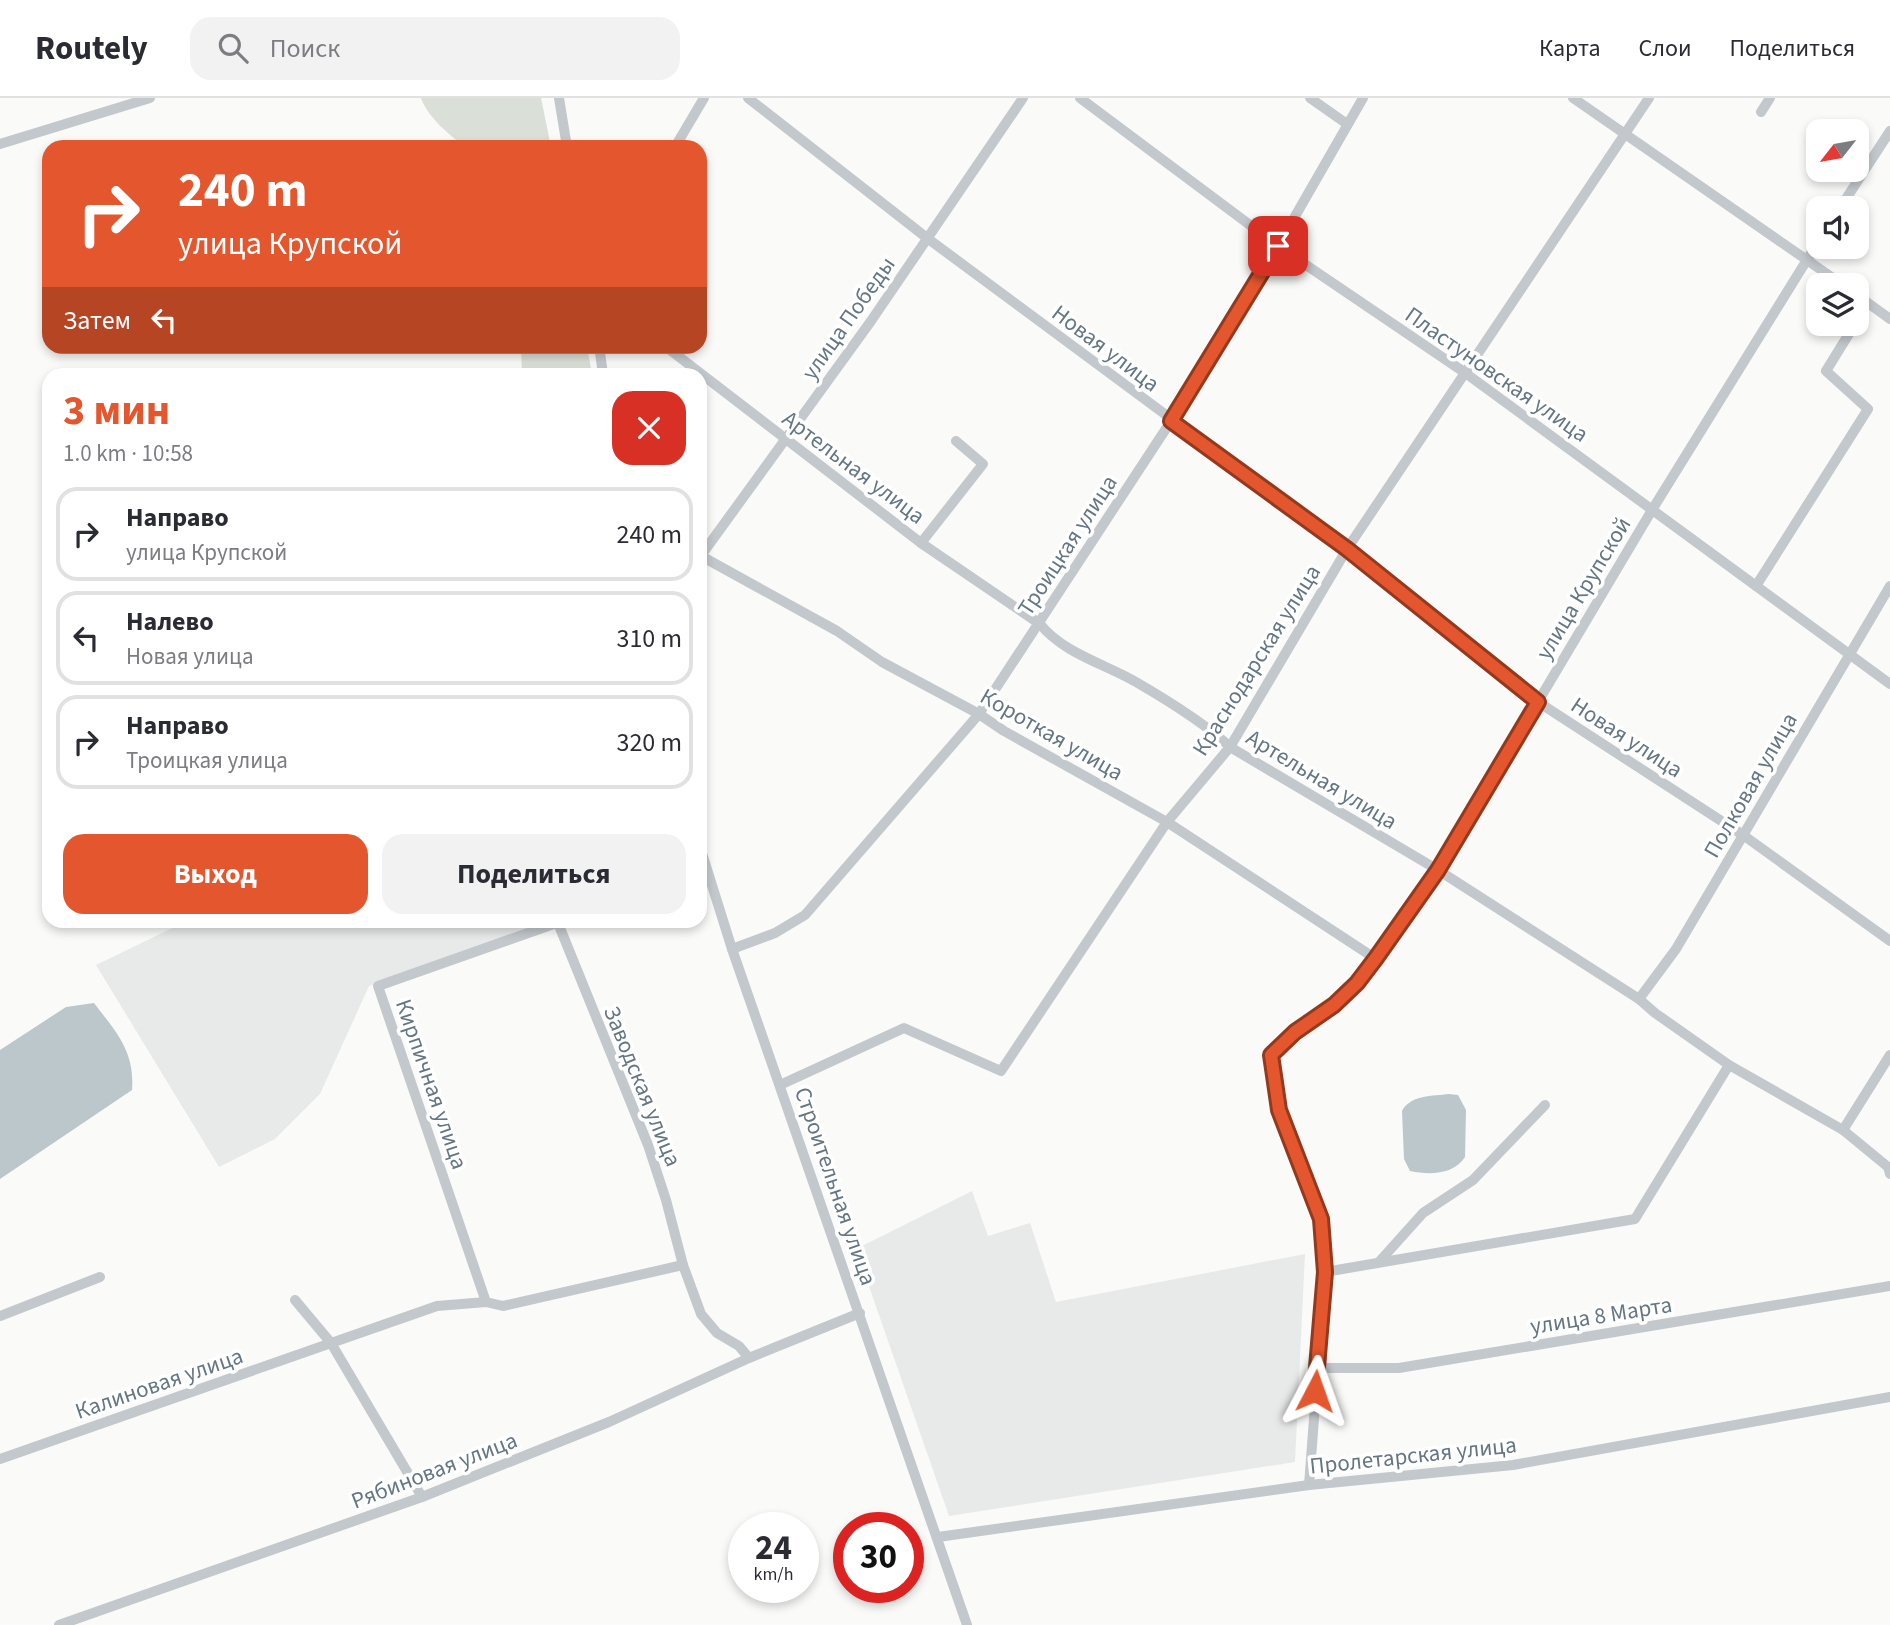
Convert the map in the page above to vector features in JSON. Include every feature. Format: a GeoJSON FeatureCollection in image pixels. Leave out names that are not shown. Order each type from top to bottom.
{"type":"FeatureCollection","features":[{"type":"Feature","properties":{"kind":"street"},"geometry":{"type":"LineString","coordinates":[[0,144],[149,98]]}},
{"type":"Feature","properties":{"kind":"street"},"geometry":{"type":"LineString","coordinates":[[559,98],[566,140]]}},
{"type":"Feature","properties":{"kind":"street"},"geometry":{"type":"LineString","coordinates":[[679,140],[704,98]]}},
{"type":"Feature","properties":{"kind":"street","name":"Новая улица"},"geometry":{"type":"LineString","coordinates":[[748,98],[927,238],[1347,549],[1538,702],[1743,835],[1890,941]]}},
{"type":"Feature","properties":{"kind":"street","name":"улица Победы"},"geometry":{"type":"LineString","coordinates":[[707,546],[871,321],[1023,98]]}},
{"type":"Feature","properties":{"kind":"street","name":"Пластуновская улица"},"geometry":{"type":"LineString","coordinates":[[1080,98],[1278,246],[1464,372],[1890,684]]}},
{"type":"Feature","properties":{"kind":"street"},"geometry":{"type":"LineString","coordinates":[[1310,98],[1347,124]]}},
{"type":"Feature","properties":{"kind":"street","name":"Троицкая улица"},"geometry":{"type":"LineString","coordinates":[[732,949],[775,933],[804,915],[979,714],[1171,421],[1278,246],[1363,98]]}},
{"type":"Feature","properties":{"kind":"street"},"geometry":{"type":"LineString","coordinates":[[1573,98],[1826,273]]}},
{"type":"Feature","properties":{"kind":"street","name":"Краснодарская улица"},"geometry":{"type":"LineString","coordinates":[[780,1086],[904,1028],[1001,1071],[1167,822],[1230,747],[1347,549],[1649,98]]}},
{"type":"Feature","properties":{"kind":"street"},"geometry":{"type":"LineString","coordinates":[[1761,112],[1770,98]]}},
{"type":"Feature","properties":{"kind":"street"},"geometry":{"type":"LineString","coordinates":[[1848,196],[1890,131]]}},
{"type":"Feature","properties":{"kind":"street","name":"улица Крупской"},"geometry":{"type":"LineString","coordinates":[[1309,1485],[1325,1272],[1321,1219],[1279,1110],[1271,1055],[1295,1032],[1334,1005],[1357,983],[1438,870],[1652,510],[1807,260]]}},
{"type":"Feature","properties":{"kind":"street"},"geometry":{"type":"LineString","coordinates":[[1869,304],[1890,319]]}},
{"type":"Feature","properties":{"kind":"street"},"geometry":{"type":"LineString","coordinates":[[1756,586],[1868,409],[1826,371],[1847,336]]}},
{"type":"Feature","properties":{"kind":"street","name":"Артельная улица"},"geometry":{"type":"LineString","coordinates":[[675,354],[693,368]]}},
{"type":"Feature","properties":{"kind":"street","name":"Артельная улица"},"geometry":{"type":"LineString","coordinates":[[707,379],[921,543],[1040,624],[1048,634],[1110,670],[1135,681],[1217,735],[1230,747],[1438,870],[1639,999],[1730,1065],[1843,1130],[1888,1167],[1890,1174]]}},
{"type":"Feature","properties":{"kind":"street"},"geometry":{"type":"LineString","coordinates":[[921,543],[983,464],[956,441]]}},
{"type":"Feature","properties":{"kind":"street","name":"Короткая улица"},"geometry":{"type":"LineString","coordinates":[[707,560],[837,631],[882,663],[979,714],[1004,731],[1167,822],[1376,958]]}},
{"type":"Feature","properties":{"kind":"street","name":"Полковая улица"},"geometry":{"type":"LineString","coordinates":[[1639,999],[1676,949],[1890,586]]}},
{"type":"Feature","properties":{"kind":"street","name":"Строительная улица"},"geometry":{"type":"LineString","coordinates":[[707,882],[967,1625]]}},
{"type":"Feature","properties":{"kind":"street","name":"Кирпичная улица"},"geometry":{"type":"LineString","coordinates":[[486,1302],[378,986],[544,928]]}},
{"type":"Feature","properties":{"kind":"street","name":"Заводская улица"},"geometry":{"type":"LineString","coordinates":[[563,928],[648,1145],[701,1314],[717,1333],[739,1346],[749,1358]]}},
{"type":"Feature","properties":{"kind":"street"},"geometry":{"type":"LineString","coordinates":[[1843,1130],[1890,1055]]}},
{"type":"Feature","properties":{"kind":"street"},"geometry":{"type":"LineString","coordinates":[[1325,1272],[1635,1219],[1730,1065]]}},
{"type":"Feature","properties":{"kind":"street"},"geometry":{"type":"LineString","coordinates":[[1380,1262],[1423,1213],[1473,1180],[1545,1105]]}},
{"type":"Feature","properties":{"kind":"street","name":"Калиновая улица"},"geometry":{"type":"LineString","coordinates":[[0,1459],[437,1306],[486,1302],[503,1306],[684,1265]]}},
{"type":"Feature","properties":{"kind":"street"},"geometry":{"type":"LineString","coordinates":[[0,1316],[100,1277]]}},
{"type":"Feature","properties":{"kind":"street","name":"улица 8 Марта"},"geometry":{"type":"LineString","coordinates":[[1317,1368],[1399,1367],[1890,1286]]}},
{"type":"Feature","properties":{"kind":"street"},"geometry":{"type":"LineString","coordinates":[[295,1300],[331,1343],[422,1497]]}},
{"type":"Feature","properties":{"kind":"street","name":"Рябиновая улица"},"geometry":{"type":"LineString","coordinates":[[59,1625],[422,1497],[609,1422],[749,1358],[860,1313]]}},
{"type":"Feature","properties":{"kind":"street","name":"Пролетарская улица"},"geometry":{"type":"LineString","coordinates":[[938,1537],[1309,1485],[1513,1465],[1890,1397]]}},
{"type":"Feature","properties":{"kind":"shaded area"},"geometry":{"type":"Polygon","coordinates":[[[421,98],[541,98],[550,140],[457,140],[434,119],[421,98]]]}},
{"type":"Feature","properties":{"kind":"shaded area"},"geometry":{"type":"Polygon","coordinates":[[[521,354],[588,354],[591,368],[522,368],[521,354]]]}},
{"type":"Feature","properties":{"kind":"shaded area"},"geometry":{"type":"Polygon","coordinates":[[[173,928],[532,928],[369,986],[320,1094],[275,1139],[219,1167],[96,965],[173,928]]]}},
{"type":"Feature","properties":{"kind":"shaded area"},"geometry":{"type":"Polygon","coordinates":[[[94,1003],[127,1053],[132,1090],[0,1179],[0,1050],[66,1007],[94,1003]]]}},
{"type":"Feature","properties":{"kind":"shaded area"},"geometry":{"type":"Polygon","coordinates":[[[1458,1095],[1466,1110],[1465,1157],[1448,1170],[1425,1173],[1410,1171],[1404,1159],[1402,1111],[1416,1099],[1458,1095]]]}},
{"type":"Feature","properties":{"kind":"shaded area"},"geometry":{"type":"Polygon","coordinates":[[[972,1191],[988,1236],[1030,1223],[1056,1302],[1305,1254],[1295,1462],[949,1516],[856,1249],[972,1191]]]}},
{"type":"Feature","properties":{"kind":"route"},"geometry":{"type":"LineString","coordinates":[[1278,246],[1171,421],[1347,549],[1538,702],[1438,870],[1376,958],[1357,983],[1334,1005],[1295,1032],[1271,1055],[1279,1110],[1321,1219],[1325,1272],[1315,1391]]}}]}
